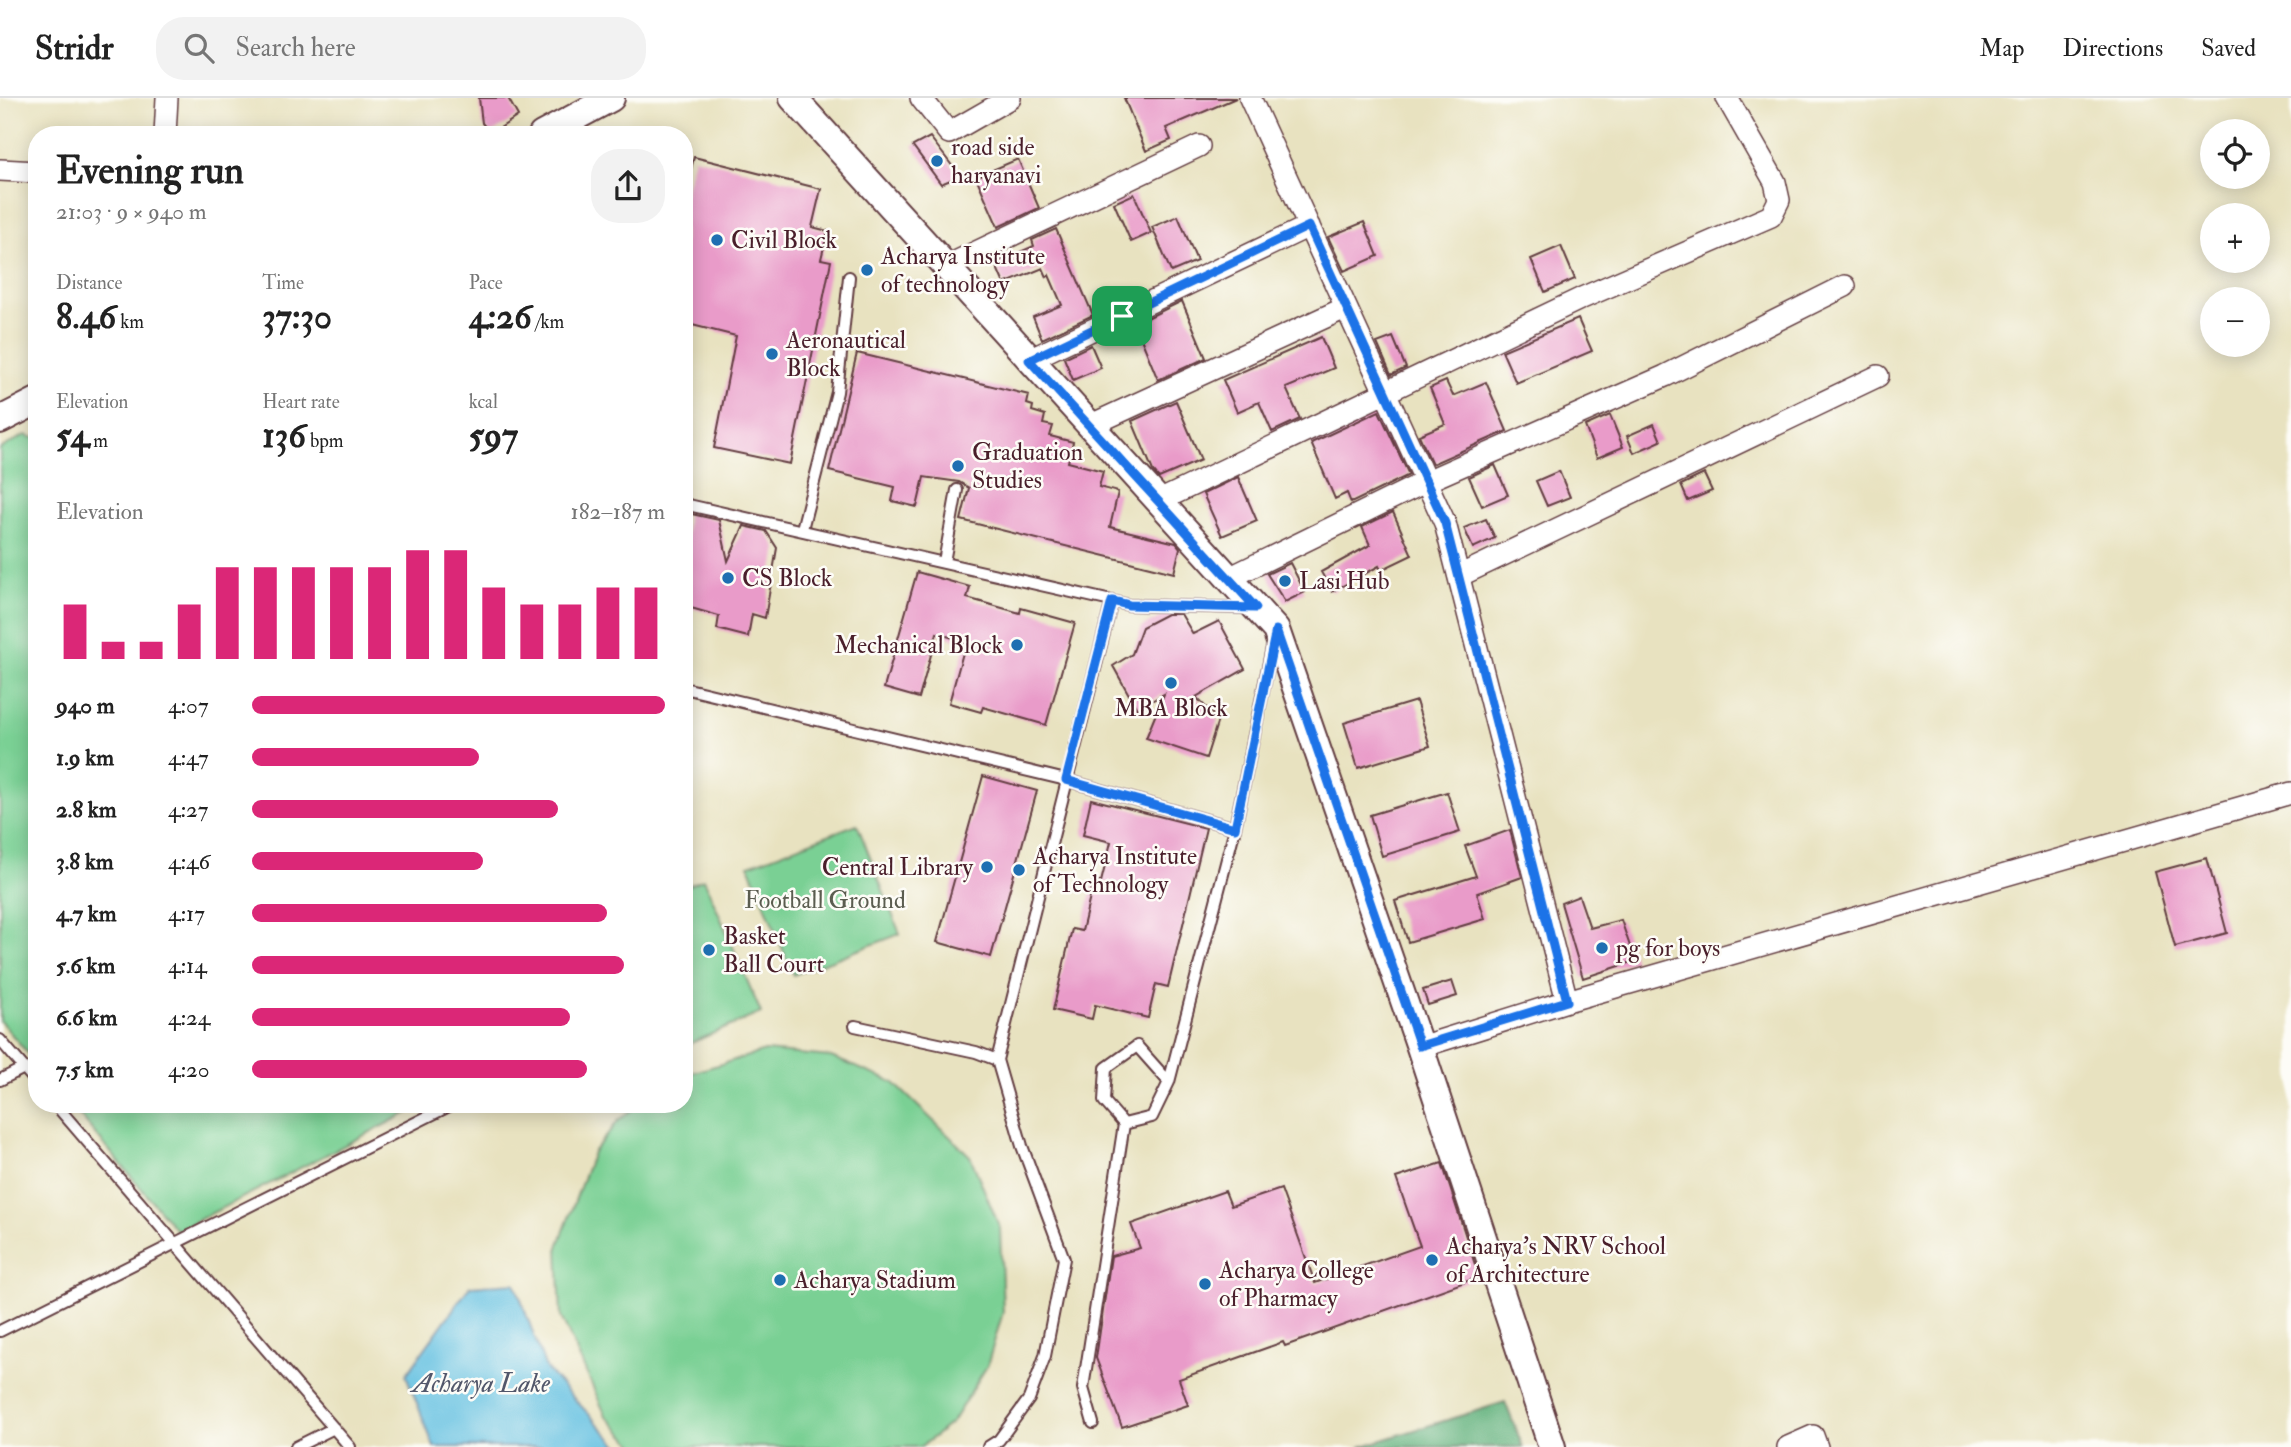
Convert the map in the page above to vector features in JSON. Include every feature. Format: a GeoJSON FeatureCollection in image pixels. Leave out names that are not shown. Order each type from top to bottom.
{"type":"FeatureCollection","features":[{"type":"Feature","properties":{"kind":"street"},"geometry":{"type":"LineString","coordinates":[[166,126],[167,98]]}},
{"type":"Feature","properties":{"kind":"street"},"geometry":{"type":"LineString","coordinates":[[559,126],[611,98]]}},
{"type":"Feature","properties":{"kind":"street"},"geometry":{"type":"LineString","coordinates":[[793,98],[1276,630],[1420,1046],[1552,1447]]}},
{"type":"Feature","properties":{"kind":"street"},"geometry":{"type":"LineString","coordinates":[[921,98],[949,133],[1010,98]]}},
{"type":"Feature","properties":{"kind":"street"},"geometry":{"type":"LineString","coordinates":[[1250,98],[1445,523],[1461,575],[1567,1001]]}},
{"type":"Feature","properties":{"kind":"street"},"geometry":{"type":"LineString","coordinates":[[1157,502],[1582,298],[1771,216],[1779,200],[1775,182],[1727,98]]}},
{"type":"Feature","properties":{"kind":"street"},"geometry":{"type":"LineString","coordinates":[[947,266],[1199,146]]}},
{"type":"Feature","properties":{"kind":"street"},"geometry":{"type":"LineString","coordinates":[[0,170],[28,172]]}},
{"type":"Feature","properties":{"kind":"street"},"geometry":{"type":"LineString","coordinates":[[1029,360],[1309,226]]}},
{"type":"Feature","properties":{"kind":"street"},"geometry":{"type":"LineString","coordinates":[[1229,578],[1427,481],[1665,376],[1845,286]]}},
{"type":"Feature","properties":{"kind":"street"},"geometry":{"type":"LineString","coordinates":[[1089,426],[1345,307]]}},
{"type":"Feature","properties":{"kind":"street"},"geometry":{"type":"LineString","coordinates":[[1461,575],[1878,376]]}},
{"type":"Feature","properties":{"kind":"street"},"geometry":{"type":"LineString","coordinates":[[0,420],[28,406]]}},
{"type":"Feature","properties":{"kind":"street"},"geometry":{"type":"LineString","coordinates":[[1420,1046],[1567,1001],[2291,793]]}},
{"type":"Feature","properties":{"kind":"street"},"geometry":{"type":"LineString","coordinates":[[1788,1447],[1813,1436],[1817,1447]]}},
{"type":"Feature","properties":{"kind":"lane"},"geometry":{"type":"LineString","coordinates":[[802,529],[837,392],[849,277]]}},
{"type":"Feature","properties":{"kind":"lane"},"geometry":{"type":"LineString","coordinates":[[944,562],[957,490]]}},
{"type":"Feature","properties":{"kind":"lane"},"geometry":{"type":"LineString","coordinates":[[693,506],[1129,605],[1256,608]]}},
{"type":"Feature","properties":{"kind":"lane"},"geometry":{"type":"LineString","coordinates":[[988,1447],[999,1440],[1029,1399],[1045,1356],[1064,1259],[1022,1146],[997,1060],[1112,601]]}},
{"type":"Feature","properties":{"kind":"lane"},"geometry":{"type":"LineString","coordinates":[[1124,1124],[1152,1117],[1169,1082],[1235,828],[1276,630]]}},
{"type":"Feature","properties":{"kind":"lane"},"geometry":{"type":"LineString","coordinates":[[693,690],[1066,780],[1235,828]]}},
{"type":"Feature","properties":{"kind":"lane"},"geometry":{"type":"LineString","coordinates":[[855,1026],[976,1052],[997,1060]]}},
{"type":"Feature","properties":{"kind":"lane"},"geometry":{"type":"LineString","coordinates":[[0,1040],[28,1073]]}},
{"type":"Feature","properties":{"kind":"lane"},"geometry":{"type":"LineString","coordinates":[[1093,1423],[1083,1388],[1124,1124],[1104,1101],[1106,1068],[1137,1046],[1169,1082]]}},
{"type":"Feature","properties":{"kind":"lane"},"geometry":{"type":"LineString","coordinates":[[0,1080],[24,1068]]}},
{"type":"Feature","properties":{"kind":"lane"},"geometry":{"type":"LineString","coordinates":[[63,1113],[350,1447]]}},
{"type":"Feature","properties":{"kind":"lane"},"geometry":{"type":"LineString","coordinates":[[0,1331],[435,1113]]}},
{"type":"Feature","properties":{"kind":"lane"},"geometry":{"type":"LineString","coordinates":[[296,1447],[334,1428]]}},
{"type":"Feature","properties":{"kind":"green space"},"geometry":{"type":"Polygon","coordinates":[[[25,435],[28,436],[28,1054],[0,1021],[0,449],[25,435]]]}},
{"type":"Feature","properties":{"kind":"green space","name":"Football Ground"},"geometry":{"type":"Polygon","coordinates":[[[857,824],[900,934],[793,975],[749,865],[857,824]]]}},
{"type":"Feature","properties":{"kind":"green space","name":"Basket Ball Court"},"geometry":{"type":"Polygon","coordinates":[[[704,879],[761,1013],[693,1042],[693,883],[704,879]]]}},
{"type":"Feature","properties":{"kind":"green space","name":"Acharya Stadium"},"geometry":{"type":"Polygon","coordinates":[[[765,1051],[831,1057],[893,1082],[970,1156],[1000,1228],[1003,1312],[987,1366],[952,1422],[921,1447],[636,1447],[606,1416],[561,1317],[558,1247],[593,1152],[628,1113],[693,1113],[693,1072],[765,1051]]]}},
{"type":"Feature","properties":{"kind":"green space"},"geometry":{"type":"Polygon","coordinates":[[[78,1113],[407,1113],[177,1231],[78,1113]]]}},
{"type":"Feature","properties":{"kind":"green space"},"geometry":{"type":"Polygon","coordinates":[[[1505,1402],[1523,1447],[1360,1447],[1505,1402]]]}},
{"type":"Feature","properties":{"kind":"water","name":"Acharya Lake"},"geometry":{"type":"Polygon","coordinates":[[[515,1283],[546,1369],[620,1447],[434,1447],[406,1375],[470,1286],[515,1283]]]}},
{"type":"Feature","properties":{"kind":"building"},"geometry":{"type":"Polygon","coordinates":[[[479,98],[508,98],[518,116],[503,126],[484,126],[479,98]]]}},
{"type":"Feature","properties":{"kind":"building"},"geometry":{"type":"Polygon","coordinates":[[[1124,98],[1236,98],[1166,128],[1171,140],[1146,151],[1124,98]]]}},
{"type":"Feature","properties":{"kind":"building","name":"road side haryanavi"},"geometry":{"type":"Polygon","coordinates":[[[930,137],[960,176],[941,184],[913,146],[930,137]]]}},
{"type":"Feature","properties":{"kind":"building"},"geometry":{"type":"Polygon","coordinates":[[[694,157],[821,189],[812,227],[828,231],[821,259],[831,261],[790,464],[714,448],[736,336],[693,325],[694,157]]]}},
{"type":"Feature","properties":{"kind":"building"},"geometry":{"type":"Polygon","coordinates":[[[1018,159],[1039,208],[998,227],[976,177],[1018,159]]]}},
{"type":"Feature","properties":{"kind":"building"},"geometry":{"type":"Polygon","coordinates":[[[1134,194],[1151,233],[1131,242],[1114,203],[1134,194]]]}},
{"type":"Feature","properties":{"kind":"building"},"geometry":{"type":"Polygon","coordinates":[[[1178,216],[1197,261],[1171,272],[1152,227],[1178,216]]]}},
{"type":"Feature","properties":{"kind":"building"},"geometry":{"type":"Polygon","coordinates":[[[1364,222],[1378,256],[1344,271],[1328,237],[1364,222]]]}},
{"type":"Feature","properties":{"kind":"building"},"geometry":{"type":"Polygon","coordinates":[[[1056,229],[1093,315],[1042,339],[1033,317],[1062,305],[1049,275],[1047,277],[1043,268],[1004,284],[995,263],[1034,246],[1032,240],[1056,229]]]}},
{"type":"Feature","properties":{"kind":"building"},"geometry":{"type":"Polygon","coordinates":[[[1561,246],[1575,279],[1545,292],[1531,259],[1561,246]]]}},
{"type":"Feature","properties":{"kind":"building"},"geometry":{"type":"Polygon","coordinates":[[[1182,301],[1206,358],[1158,380],[1135,324],[1182,301]]]}},
{"type":"Feature","properties":{"kind":"building"},"geometry":{"type":"Polygon","coordinates":[[[1578,319],[1592,351],[1516,383],[1502,351],[1578,319]]]}},
{"type":"Feature","properties":{"kind":"building"},"geometry":{"type":"Polygon","coordinates":[[[1321,337],[1334,368],[1286,388],[1300,419],[1272,432],[1259,402],[1237,412],[1223,380],[1321,337]]]}},
{"type":"Feature","properties":{"kind":"building"},"geometry":{"type":"Polygon","coordinates":[[[1393,337],[1406,368],[1391,375],[1377,343],[1393,337]]]}},
{"type":"Feature","properties":{"kind":"building"},"geometry":{"type":"Polygon","coordinates":[[[1091,345],[1101,368],[1073,380],[1064,358],[1091,345]]]}},
{"type":"Feature","properties":{"kind":"building","name":"Graduation Studies"},"geometry":{"type":"Polygon","coordinates":[[[857,353],[1029,395],[1027,404],[1033,406],[1032,411],[1045,415],[1043,424],[1053,426],[1050,436],[1073,442],[1068,462],[1103,471],[1099,487],[1118,492],[1110,527],[1176,543],[1180,548],[1174,573],[961,520],[969,488],[959,482],[924,477],[917,507],[892,501],[895,487],[829,471],[857,353]]]}},
{"type":"Feature","properties":{"kind":"building"},"geometry":{"type":"Polygon","coordinates":[[[1446,381],[1453,396],[1486,382],[1507,431],[1432,464],[1419,435],[1445,424],[1430,388],[1446,381]]]}},
{"type":"Feature","properties":{"kind":"building"},"geometry":{"type":"Polygon","coordinates":[[[1176,401],[1201,460],[1159,478],[1153,471],[1132,421],[1176,401]]]}},
{"type":"Feature","properties":{"kind":"building"},"geometry":{"type":"Polygon","coordinates":[[[1379,411],[1409,475],[1351,503],[1347,493],[1335,499],[1311,443],[1379,411]]]}},
{"type":"Feature","properties":{"kind":"building"},"geometry":{"type":"Polygon","coordinates":[[[1610,415],[1623,447],[1597,458],[1585,426],[1610,415]]]}},
{"type":"Feature","properties":{"kind":"building"},"geometry":{"type":"Polygon","coordinates":[[[1654,424],[1661,441],[1634,453],[1627,436],[1654,424]]]}},
{"type":"Feature","properties":{"kind":"building"},"geometry":{"type":"Polygon","coordinates":[[[1495,465],[1508,495],[1482,506],[1469,477],[1495,465]]]}},
{"type":"Feature","properties":{"kind":"building"},"geometry":{"type":"Polygon","coordinates":[[[1559,471],[1570,497],[1547,506],[1536,481],[1559,471]]]}},
{"type":"Feature","properties":{"kind":"building"},"geometry":{"type":"Polygon","coordinates":[[[1704,474],[1712,491],[1688,501],[1681,485],[1704,474]]]}},
{"type":"Feature","properties":{"kind":"building"},"geometry":{"type":"Polygon","coordinates":[[[1238,477],[1257,521],[1222,536],[1203,494],[1238,477]]]}},
{"type":"Feature","properties":{"kind":"building"},"geometry":{"type":"Polygon","coordinates":[[[1393,512],[1412,555],[1381,570],[1379,566],[1332,592],[1321,572],[1370,545],[1362,527],[1393,512]]]}},
{"type":"Feature","properties":{"kind":"building","name":"CS Block"},"geometry":{"type":"Polygon","coordinates":[[[693,514],[719,520],[728,561],[744,526],[766,531],[777,548],[765,618],[752,614],[748,637],[717,629],[719,616],[693,609],[693,514]]]}},
{"type":"Feature","properties":{"kind":"building"},"geometry":{"type":"Polygon","coordinates":[[[1486,519],[1495,538],[1473,548],[1464,528],[1486,519]]]}},
{"type":"Feature","properties":{"kind":"building","name":"Lasi Hub"},"geometry":{"type":"Polygon","coordinates":[[[1290,563],[1305,592],[1285,602],[1267,574],[1290,563]]]}},
{"type":"Feature","properties":{"kind":"building","name":"Mechanical Block"},"geometry":{"type":"Polygon","coordinates":[[[917,572],[970,587],[967,598],[1020,613],[1021,608],[1075,623],[1046,725],[983,707],[981,712],[949,703],[966,642],[937,633],[919,698],[884,688],[917,572]]]}},
{"type":"Feature","properties":{"kind":"building","name":"MBA Block"},"geometry":{"type":"Polygon","coordinates":[[[1167,614],[1181,614],[1193,634],[1219,621],[1245,669],[1196,697],[1218,720],[1206,758],[1146,738],[1164,694],[1137,709],[1113,666],[1132,654],[1142,627],[1167,614]]]}},
{"type":"Feature","properties":{"kind":"building"},"geometry":{"type":"Polygon","coordinates":[[[1416,701],[1430,746],[1358,768],[1344,723],[1416,701]]]}},
{"type":"Feature","properties":{"kind":"building","name":"Central Library"},"geometry":{"type":"Polygon","coordinates":[[[983,776],[1037,791],[991,957],[937,942],[983,776]]]}},
{"type":"Feature","properties":{"kind":"building"},"geometry":{"type":"Polygon","coordinates":[[[1447,792],[1460,832],[1382,856],[1370,815],[1447,792]]]}},
{"type":"Feature","properties":{"kind":"building"},"geometry":{"type":"Polygon","coordinates":[[[1091,799],[1206,828],[1168,987],[1156,984],[1148,1018],[1095,1005],[1092,1019],[1053,1010],[1072,929],[1082,931],[1094,880],[1101,882],[1111,842],[1083,835],[1091,799]]]}},
{"type":"Feature","properties":{"kind":"building"},"geometry":{"type":"Polygon","coordinates":[[[1510,830],[1522,877],[1477,893],[1485,919],[1408,942],[1395,901],[1476,876],[1465,846],[1510,830]]]}},
{"type":"Feature","properties":{"kind":"building"},"geometry":{"type":"Polygon","coordinates":[[[2207,858],[2227,933],[2175,947],[2155,872],[2207,858]]]}},
{"type":"Feature","properties":{"kind":"building","name":"pg for boys"},"geometry":{"type":"Polygon","coordinates":[[[1579,896],[1590,928],[1621,920],[1635,961],[1583,978],[1561,903],[1579,896]]]}},
{"type":"Feature","properties":{"kind":"building"},"geometry":{"type":"Polygon","coordinates":[[[1452,981],[1457,996],[1428,1005],[1423,990],[1452,981]]]}},
{"type":"Feature","properties":{"kind":"building"},"geometry":{"type":"Polygon","coordinates":[[[1442,1163],[1479,1277],[1285,1346],[1283,1342],[1179,1379],[1188,1405],[1122,1427],[1096,1358],[1111,1256],[1140,1248],[1131,1224],[1225,1191],[1231,1206],[1281,1189],[1315,1283],[1420,1246],[1396,1178],[1442,1163]]]}},
{"type":"Feature","properties":{"kind":"place","name":"road side haryanavi"},"geometry":{"type":"Point","coordinates":[937,161]}},
{"type":"Feature","properties":{"kind":"place","name":"Civil Block"},"geometry":{"type":"Point","coordinates":[717,240]}},
{"type":"Feature","properties":{"kind":"place","name":"Acharya Institute of technology"},"geometry":{"type":"Point","coordinates":[867,270]}},
{"type":"Feature","properties":{"kind":"place","name":"Aeronautical Block"},"geometry":{"type":"Point","coordinates":[772,354]}},
{"type":"Feature","properties":{"kind":"place","name":"Graduation Studies"},"geometry":{"type":"Point","coordinates":[958,466]}},
{"type":"Feature","properties":{"kind":"place","name":"CS Block"},"geometry":{"type":"Point","coordinates":[728,578]}},
{"type":"Feature","properties":{"kind":"place","name":"Lasi Hub"},"geometry":{"type":"Point","coordinates":[1285,581]}},
{"type":"Feature","properties":{"kind":"place","name":"Mechanical Block"},"geometry":{"type":"Point","coordinates":[1017,645]}},
{"type":"Feature","properties":{"kind":"place","name":"MBA Block"},"geometry":{"type":"Point","coordinates":[1171,683]}},
{"type":"Feature","properties":{"kind":"place","name":"Central Library"},"geometry":{"type":"Point","coordinates":[987,867]}},
{"type":"Feature","properties":{"kind":"place","name":"Acharya Institute of Technology"},"geometry":{"type":"Point","coordinates":[1019,870]}},
{"type":"Feature","properties":{"kind":"place","name":"pg for boys"},"geometry":{"type":"Point","coordinates":[1602,948]}},
{"type":"Feature","properties":{"kind":"place","name":"Basket Ball Court"},"geometry":{"type":"Point","coordinates":[709,950]}},
{"type":"Feature","properties":{"kind":"place","name":"Acharya's NRV School of Architecture"},"geometry":{"type":"Point","coordinates":[1432,1260]}},
{"type":"Feature","properties":{"kind":"place","name":"Acharya Stadium"},"geometry":{"type":"Point","coordinates":[780,1280]}},
{"type":"Feature","properties":{"kind":"place","name":"Acharya College of Pharmacy"},"geometry":{"type":"Point","coordinates":[1205,1284]}},
{"type":"Feature","properties":{"kind":"route"},"geometry":{"type":"LineString","coordinates":[[1309,226],[1445,523],[1461,575],[1567,1001],[1420,1046],[1276,630],[1235,828],[1066,780],[1112,601],[1129,605],[1256,608],[1029,360],[1122,316],[1309,226]]}}]}
